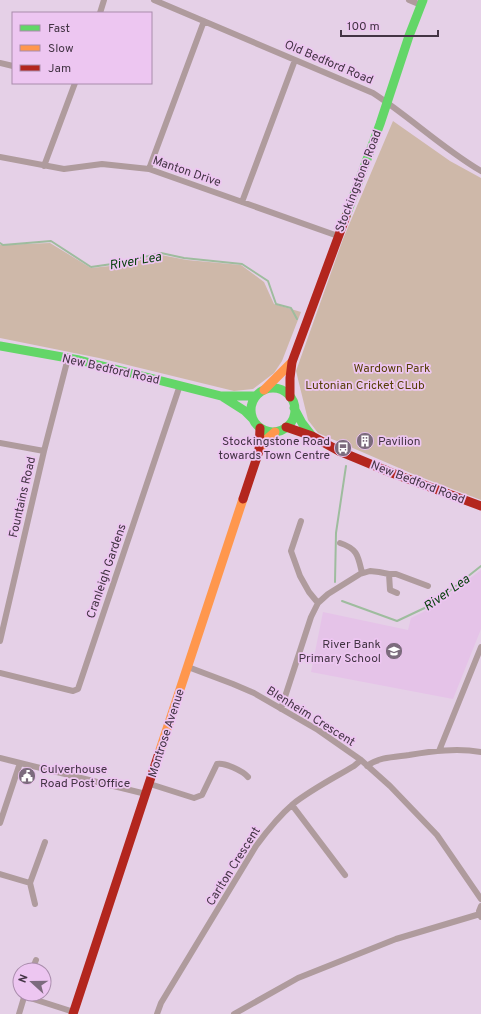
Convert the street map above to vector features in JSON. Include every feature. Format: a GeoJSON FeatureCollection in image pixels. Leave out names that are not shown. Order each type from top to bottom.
{"type":"FeatureCollection","features":[{"type":"Feature","properties":{"kind":"main road","name":"Stockingstone Road"},"geometry":{"type":"LineString","coordinates":[[290,397],[292,362],[380,124],[422,2]]}},
{"type":"Feature","properties":{"kind":"main road","name":"New Bedford Road"},"geometry":{"type":"LineString","coordinates":[[0,346],[68,358],[221,396],[256,396]]}},
{"type":"Feature","properties":{"kind":"main road","name":"Stockingstone Road"},"geometry":{"type":"LineString","coordinates":[[264,390],[292,362]]}},
{"type":"Feature","properties":{"kind":"main road"},"geometry":{"type":"LineString","coordinates":[[271,388],[279,389],[285,392],[290,397],[294,408],[294,416],[291,422],[286,427],[275,432],[270,432],[260,428],[253,419],[251,407],[256,396],[264,390],[271,388]]}},
{"type":"Feature","properties":{"kind":"main road","name":"New Bedford Road"},"geometry":{"type":"LineString","coordinates":[[221,396],[245,411],[253,419]]}},
{"type":"Feature","properties":{"kind":"main road","name":"New Bedford Road"},"geometry":{"type":"LineString","coordinates":[[294,408],[302,423],[312,436]]}},
{"type":"Feature","properties":{"kind":"main road","name":"New Bedford Road"},"geometry":{"type":"LineString","coordinates":[[286,427],[312,436],[339,451],[392,473],[481,506]]}},
{"type":"Feature","properties":{"kind":"main road","name":"Montrose Avenue"},"geometry":{"type":"LineString","coordinates":[[259,451],[260,428]]}},
{"type":"Feature","properties":{"kind":"main road","name":"Montrose Avenue"},"geometry":{"type":"LineString","coordinates":[[74,1013],[259,451],[267,439],[275,432]]}},
{"type":"Feature","properties":{"kind":"street"},"geometry":{"type":"LineString","coordinates":[[100,12],[104,0]]}},
{"type":"Feature","properties":{"kind":"street","name":"Old Bedford Road"},"geometry":{"type":"LineString","coordinates":[[154,0],[373,93],[387,102],[446,148],[481,171]]}},
{"type":"Feature","properties":{"kind":"street"},"geometry":{"type":"LineString","coordinates":[[409,0],[422,2]]}},
{"type":"Feature","properties":{"kind":"street"},"geometry":{"type":"LineString","coordinates":[[149,169],[204,21]]}},
{"type":"Feature","properties":{"kind":"street"},"geometry":{"type":"LineString","coordinates":[[242,202],[295,60]]}},
{"type":"Feature","properties":{"kind":"street"},"geometry":{"type":"LineString","coordinates":[[0,63],[12,66]]}},
{"type":"Feature","properties":{"kind":"street"},"geometry":{"type":"LineString","coordinates":[[44,166],[75,84]]}},
{"type":"Feature","properties":{"kind":"street","name":"Manton Drive"},"geometry":{"type":"LineString","coordinates":[[0,157],[44,166],[64,168],[102,164],[149,169],[338,236]]}},
{"type":"Feature","properties":{"kind":"street","name":"Fountains Road"},"geometry":{"type":"LineString","coordinates":[[0,641],[44,451],[68,358]]}},
{"type":"Feature","properties":{"kind":"street","name":"Cranleigh Gardens"},"geometry":{"type":"LineString","coordinates":[[0,673],[73,691],[78,688],[180,385]]}},
{"type":"Feature","properties":{"kind":"street"},"geometry":{"type":"LineString","coordinates":[[0,443],[44,451]]}},
{"type":"Feature","properties":{"kind":"street"},"geometry":{"type":"LineString","coordinates":[[301,521],[291,551],[300,576],[309,592],[318,603]]}},
{"type":"Feature","properties":{"kind":"street"},"geometry":{"type":"LineString","coordinates":[[340,543],[352,547],[355,550],[362,573]]}},
{"type":"Feature","properties":{"kind":"street"},"geometry":{"type":"LineString","coordinates":[[376,571],[378,563]]}},
{"type":"Feature","properties":{"kind":"street"},"geometry":{"type":"LineString","coordinates":[[281,709],[311,617],[318,603],[328,594],[362,573],[376,571],[396,574],[428,586]]}},
{"type":"Feature","properties":{"kind":"street"},"geometry":{"type":"LineString","coordinates":[[389,574],[390,590],[397,593]]}},
{"type":"Feature","properties":{"kind":"street"},"geometry":{"type":"LineString","coordinates":[[439,751],[481,647]]}},
{"type":"Feature","properties":{"kind":"street","name":"Blenheim Crescent"},"geometry":{"type":"LineString","coordinates":[[188,668],[254,693],[318,730],[361,760],[401,797],[437,835],[481,899]]}},
{"type":"Feature","properties":{"kind":"street"},"geometry":{"type":"LineString","coordinates":[[367,766],[379,759],[439,751],[461,750],[481,752]]}},
{"type":"Feature","properties":{"kind":"street"},"geometry":{"type":"LineString","coordinates":[[0,758],[146,794]]}},
{"type":"Feature","properties":{"kind":"street","name":"Carlton Crescent"},"geometry":{"type":"LineString","coordinates":[[157,1014],[161,1003],[256,846],[270,828],[292,805],[304,796],[354,766],[361,760]]}},
{"type":"Feature","properties":{"kind":"street"},"geometry":{"type":"LineString","coordinates":[[0,823],[20,763]]}},
{"type":"Feature","properties":{"kind":"street"},"geometry":{"type":"LineString","coordinates":[[150,784],[198,798],[202,795],[217,764],[225,764],[240,771],[248,777]]}},
{"type":"Feature","properties":{"kind":"street"},"geometry":{"type":"LineString","coordinates":[[292,805],[345,875]]}},
{"type":"Feature","properties":{"kind":"street"},"geometry":{"type":"LineString","coordinates":[[35,904],[30,883],[45,842]]}},
{"type":"Feature","properties":{"kind":"street"},"geometry":{"type":"LineString","coordinates":[[0,874],[30,883]]}},
{"type":"Feature","properties":{"kind":"street"},"geometry":{"type":"LineString","coordinates":[[234,1014],[298,978],[396,939],[480,916],[481,906]]}},
{"type":"Feature","properties":{"kind":"street"},"geometry":{"type":"LineString","coordinates":[[43,1002],[74,1013]]}},
{"type":"Feature","properties":{"kind":"shaded area","name":"River Bank Primary School"},"geometry":{"type":"Polygon","coordinates":[[[481,570],[481,629],[453,699],[311,672],[323,612],[408,630],[411,618],[429,609],[481,570]]]}},
{"type":"Feature","properties":{"kind":"green space","name":"Wardown Park"},"geometry":{"type":"Polygon","coordinates":[[[393,121],[450,161],[481,178],[481,500],[413,474],[318,433],[308,420],[296,371],[343,239],[393,121]]]}},
{"type":"Feature","properties":{"kind":"green space"},"geometry":{"type":"Polygon","coordinates":[[[50,243],[91,268],[120,265],[161,255],[187,260],[241,265],[264,282],[274,304],[301,312],[282,361],[274,373],[253,389],[234,391],[99,358],[0,338],[0,245],[50,243]]]}},
{"type":"Feature","properties":{"kind":"waterway","name":"River Lea"},"geometry":{"type":"LineString","coordinates":[[0,243],[3,245],[51,241],[91,267],[119,263],[161,253],[184,258],[242,264],[268,281],[276,304],[291,308],[297,319]]}},
{"type":"Feature","properties":{"kind":"waterway","name":"River Lea"},"geometry":{"type":"LineString","coordinates":[[335,582],[336,533],[346,466]]}},
{"type":"Feature","properties":{"kind":"waterway","name":"River Lea"},"geometry":{"type":"LineString","coordinates":[[342,601],[397,621],[433,604],[481,566]]}},
{"type":"Feature","properties":{"kind":"traffic: fast"},"geometry":{"type":"LineString","coordinates":[[346,216],[423,0]]}},
{"type":"Feature","properties":{"kind":"traffic: fast"},"geometry":{"type":"LineString","coordinates":[[0,346],[79,360],[221,396],[256,396]]}},
{"type":"Feature","properties":{"kind":"traffic: fast"},"geometry":{"type":"LineString","coordinates":[[273,388],[285,392],[291,398],[295,410],[291,422],[285,428],[273,432],[261,428],[255,422],[251,410],[255,398],[261,392],[273,388]]}},
{"type":"Feature","properties":{"kind":"traffic: fast"},"geometry":{"type":"LineString","coordinates":[[223,397],[245,411],[253,419]]}},
{"type":"Feature","properties":{"kind":"traffic: fast"},"geometry":{"type":"LineString","coordinates":[[294,408],[302,423],[312,436]]}},
{"type":"Feature","properties":{"kind":"traffic: slow"},"geometry":{"type":"LineString","coordinates":[[264,390],[292,362]]}},
{"type":"Feature","properties":{"kind":"traffic: slow"},"geometry":{"type":"LineString","coordinates":[[259,450],[267,439],[275,432]]}},
{"type":"Feature","properties":{"kind":"traffic: slow"},"geometry":{"type":"LineString","coordinates":[[159,753],[243,499]]}},
{"type":"Feature","properties":{"kind":"traffic: jam"},"geometry":{"type":"LineString","coordinates":[[290,397],[292,362],[346,216]]}},
{"type":"Feature","properties":{"kind":"traffic: jam"},"geometry":{"type":"LineString","coordinates":[[286,427],[312,436],[339,451],[392,473],[481,506]]}},
{"type":"Feature","properties":{"kind":"traffic: jam"},"geometry":{"type":"LineString","coordinates":[[243,499],[259,451],[260,428]]}},
{"type":"Feature","properties":{"kind":"traffic: jam"},"geometry":{"type":"LineString","coordinates":[[73,1014],[159,753]]}},
{"type":"Feature","properties":{"kind":"place","name":"Pavilion"},"geometry":{"type":"Point","coordinates":[365,441]}},
{"type":"Feature","properties":{"kind":"place","name":"Stockingstone Road towards Town Centre"},"geometry":{"type":"Point","coordinates":[343,448]}},
{"type":"Feature","properties":{"kind":"place","name":"River Bank Primary School"},"geometry":{"type":"Point","coordinates":[394,651]}},
{"type":"Feature","properties":{"kind":"place","name":"Culverhouse Road Post Office"},"geometry":{"type":"Point","coordinates":[27,776]}},
{"type":"Feature","properties":{"kind":"park label","name":"Lutonian Cricket CLub"},"geometry":{"type":"Point","coordinates":[365,385]}}]}
